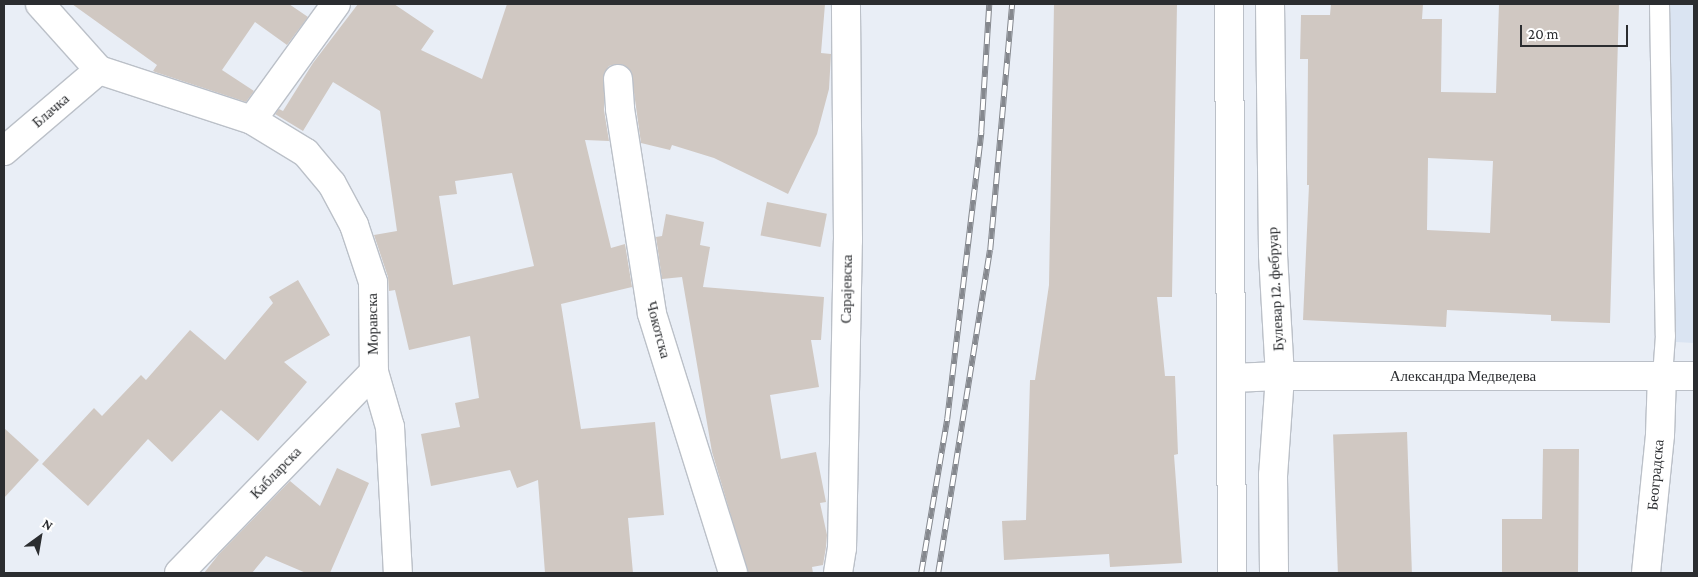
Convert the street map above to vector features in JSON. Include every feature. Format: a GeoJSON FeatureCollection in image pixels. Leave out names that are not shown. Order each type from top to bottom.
{"type":"FeatureCollection","features":[{"type":"Feature","properties":{"kind":"street"},"geometry":{"type":"LineString","coordinates":[[40,4],[99,70]]}},
{"type":"Feature","properties":{"kind":"street"},"geometry":{"type":"LineString","coordinates":[[252,120],[336,4]]}},
{"type":"Feature","properties":{"kind":"street","name":"Сарајевска"},"geometry":{"type":"LineString","coordinates":[[838,573],[842,548],[848,240],[846,4]]}},
{"type":"Feature","properties":{"kind":"street"},"geometry":{"type":"LineString","coordinates":[[1228,4],[1232,573]]}},
{"type":"Feature","properties":{"kind":"street","name":"Булевар 12. фебруар"},"geometry":{"type":"LineString","coordinates":[[1270,4],[1272,255],[1280,376],[1273,475],[1274,573]]}},
{"type":"Feature","properties":{"kind":"street","name":"Моравска"},"geometry":{"type":"LineString","coordinates":[[99,70],[252,120],[306,153],[332,184],[354,225],[373,282],[374,372],[390,427],[398,573]]}},
{"type":"Feature","properties":{"kind":"street","name":"Блачка"},"geometry":{"type":"LineString","coordinates":[[4,151],[99,70]]}},
{"type":"Feature","properties":{"kind":"street","name":"Чокотска"},"geometry":{"type":"LineString","coordinates":[[618,79],[620,109],[652,314],[733,573]]}},
{"type":"Feature","properties":{"kind":"street","name":"Кабларска"},"geometry":{"type":"LineString","coordinates":[[178,573],[374,372]]}},
{"type":"Feature","properties":{"kind":"street","name":"Александра Медведева"},"geometry":{"type":"LineString","coordinates":[[1231,378],[1280,376],[1694,376]]}},
{"type":"Feature","properties":{"kind":"street","name":"Београдска"},"geometry":{"type":"LineString","coordinates":[[1646,573],[1660,435],[1662,376]]}},
{"type":"Feature","properties":{"kind":"lane"},"geometry":{"type":"LineString","coordinates":[[1658,4],[1665,343],[1662,376]]}},
{"type":"Feature","properties":{"kind":"shaded area"},"geometry":{"type":"Polygon","coordinates":[[[1670,4],[1694,4],[1694,343],[1676,342],[1670,4]]]}},
{"type":"Feature","properties":{"kind":"building"},"geometry":{"type":"Polygon","coordinates":[[[72,4],[289,4],[308,17],[287,45],[255,22],[222,70],[254,91],[246,102],[153,71],[157,65],[72,4]]]}},
{"type":"Feature","properties":{"kind":"building"},"geometry":{"type":"Polygon","coordinates":[[[358,4],[394,4],[434,31],[421,50],[482,79],[507,4],[825,4],[821,53],[831,54],[829,89],[817,134],[788,194],[714,158],[672,145],[670,150],[641,143],[631,71],[624,65],[616,64],[609,66],[604,73],[604,110],[609,141],[585,140],[611,248],[625,244],[632,287],[561,304],[581,429],[655,422],[664,515],[628,518],[633,573],[545,573],[538,480],[517,488],[510,470],[431,486],[421,434],[460,427],[455,403],[479,398],[470,336],[409,350],[395,290],[389,291],[388,277],[374,235],[397,231],[380,111],[333,82],[303,131],[275,114],[279,109],[283,111],[313,63],[358,4]],[[512,173],[455,181],[457,194],[439,196],[453,285],[534,266],[512,173]]]}},
{"type":"Feature","properties":{"kind":"building"},"geometry":{"type":"Polygon","coordinates":[[[1054,4],[1177,4],[1172,297],[1157,297],[1165,376],[1175,376],[1178,454],[1174,455],[1182,563],[1110,567],[1109,554],[1004,560],[1002,521],[1026,520],[1030,380],[1035,380],[1049,285],[1054,4]]]}},
{"type":"Feature","properties":{"kind":"building"},"geometry":{"type":"Polygon","coordinates":[[[1331,4],[1423,4],[1422,19],[1442,19],[1441,92],[1496,93],[1499,4],[1619,4],[1610,323],[1551,321],[1551,315],[1447,310],[1446,327],[1303,320],[1309,185],[1307,185],[1308,59],[1300,59],[1301,15],[1330,15],[1331,4]],[[1428,158],[1427,230],[1490,233],[1493,161],[1428,158]]]}},
{"type":"Feature","properties":{"kind":"building"},"geometry":{"type":"Polygon","coordinates":[[[767,202],[827,214],[820,247],[761,235],[767,202]]]}},
{"type":"Feature","properties":{"kind":"building"},"geometry":{"type":"Polygon","coordinates":[[[666,214],[704,222],[700,245],[710,247],[703,287],[824,297],[821,340],[811,340],[819,387],[770,395],[781,459],[816,452],[826,502],[820,503],[827,535],[823,565],[812,567],[813,573],[748,573],[712,452],[682,277],[662,279],[656,237],[662,236],[666,214]]]}},
{"type":"Feature","properties":{"kind":"building"},"geometry":{"type":"Polygon","coordinates":[[[298,280],[330,335],[284,362],[307,382],[258,441],[221,410],[172,462],[148,439],[88,506],[42,464],[94,408],[102,416],[141,375],[146,380],[190,330],[225,360],[273,303],[269,297],[298,280]]]}},
{"type":"Feature","properties":{"kind":"building"},"geometry":{"type":"Polygon","coordinates":[[[4,428],[39,460],[4,498],[4,428]]]}},
{"type":"Feature","properties":{"kind":"building"},"geometry":{"type":"Polygon","coordinates":[[[1407,432],[1412,573],[1338,573],[1333,435],[1407,432]]]}},
{"type":"Feature","properties":{"kind":"building"},"geometry":{"type":"Polygon","coordinates":[[[1543,449],[1579,449],[1578,573],[1502,573],[1502,519],[1542,519],[1543,449]]]}},
{"type":"Feature","properties":{"kind":"building"},"geometry":{"type":"Polygon","coordinates":[[[337,468],[369,483],[330,573],[306,573],[266,556],[252,573],[204,573],[219,554],[290,481],[320,506],[337,468]]]}},
{"type":"Feature","properties":{"kind":"railway"},"geometry":{"type":"LineString","coordinates":[[921,573],[947,419],[981,132],[989,4]]}},
{"type":"Feature","properties":{"kind":"railway"},"geometry":{"type":"LineString","coordinates":[[938,573],[990,250],[1012,4]]}}]}
